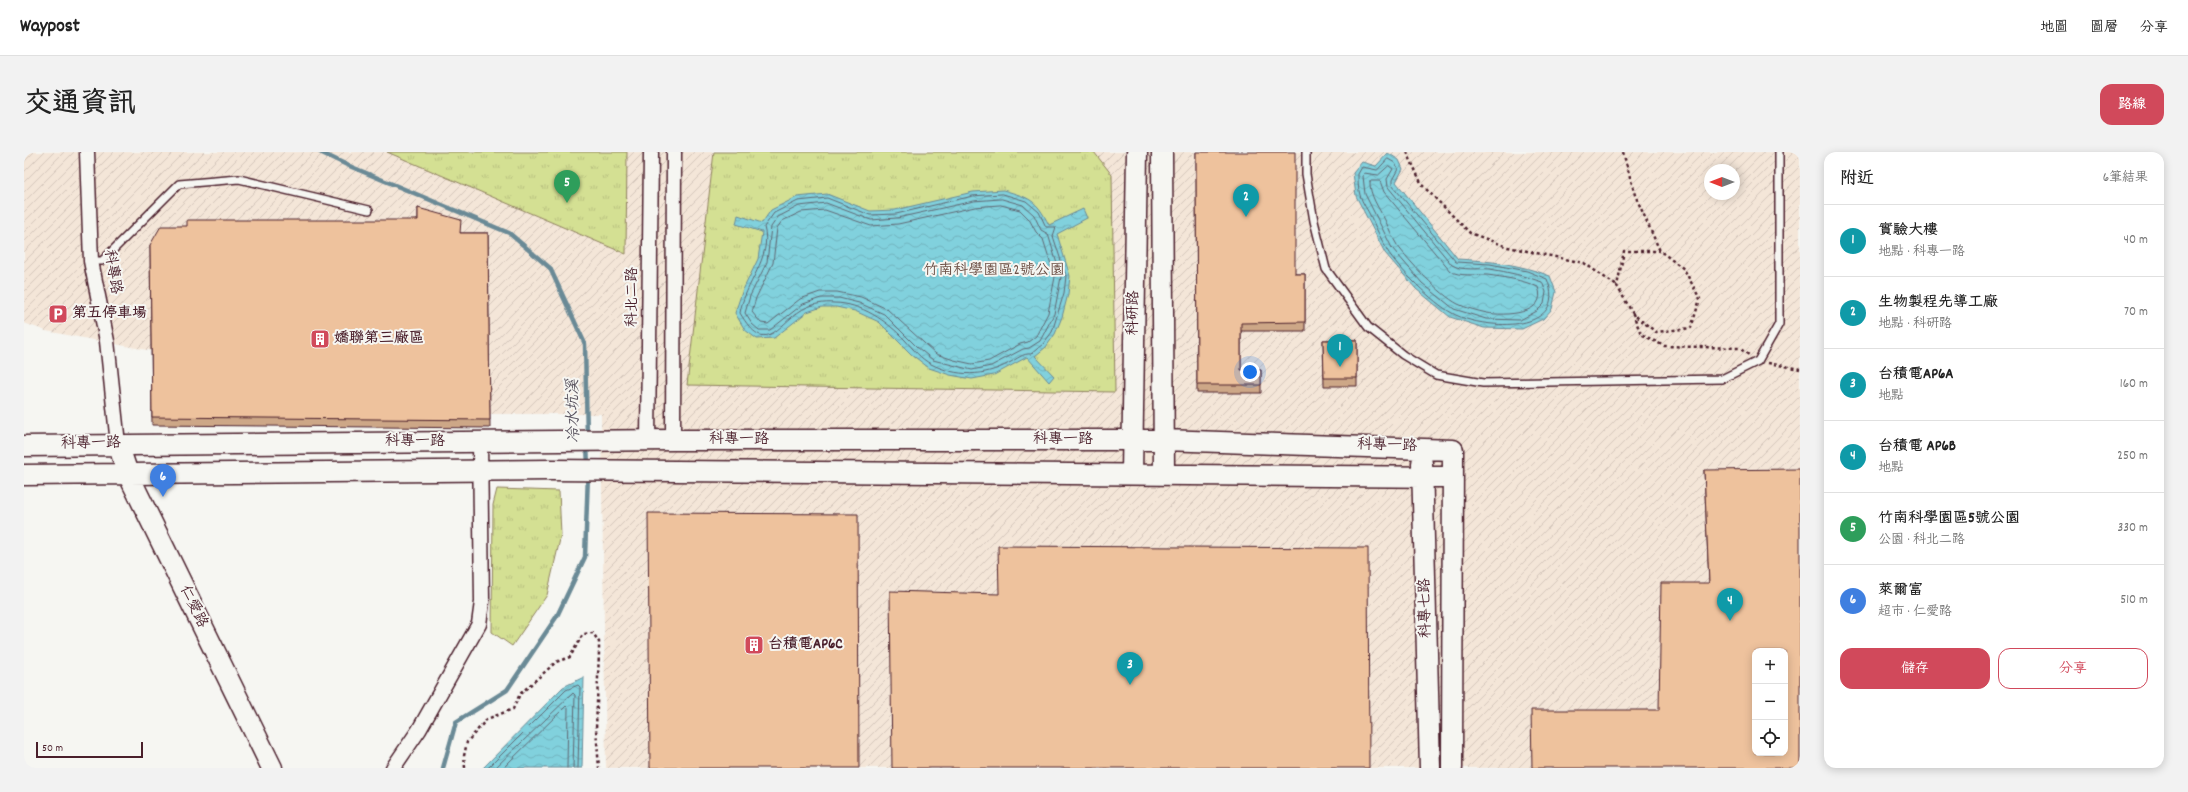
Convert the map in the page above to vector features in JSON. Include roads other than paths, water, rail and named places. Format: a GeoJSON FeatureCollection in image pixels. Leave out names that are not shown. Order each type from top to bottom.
{"type":"FeatureCollection","features":[{"type":"Feature","properties":{"kind":"street","name":"科專路"},"geometry":{"type":"LineString","coordinates":[[88,152],[91,261],[107,341],[118,444]]}},
{"type":"Feature","properties":{"kind":"street","name":"科北二路"},"geometry":{"type":"LineString","coordinates":[[648,442],[651,152]]}},
{"type":"Feature","properties":{"kind":"street"},"geometry":{"type":"LineString","coordinates":[[671,472],[673,440],[674,152]]}},
{"type":"Feature","properties":{"kind":"street","name":"科研路"},"geometry":{"type":"LineString","coordinates":[[1132,474],[1137,152]]}},
{"type":"Feature","properties":{"kind":"street","name":"科研路"},"geometry":{"type":"LineString","coordinates":[[1162,152],[1164,473]]}},
{"type":"Feature","properties":{"kind":"street","name":"科專一路"},"geometry":{"type":"LineString","coordinates":[[24,446],[118,444],[648,442],[673,440],[1164,440],[1422,447],[1453,450]]}},
{"type":"Feature","properties":{"kind":"street"},"geometry":{"type":"LineString","coordinates":[[392,768],[419,730],[479,624],[482,602],[480,442]]}},
{"type":"Feature","properties":{"kind":"street"},"geometry":{"type":"LineString","coordinates":[[647,472],[648,442]]}},
{"type":"Feature","properties":{"kind":"street","name":"仁愛路"},"geometry":{"type":"LineString","coordinates":[[118,444],[128,474],[272,768]]}},
{"type":"Feature","properties":{"kind":"street","name":"科專七路"},"geometry":{"type":"LineString","coordinates":[[1422,447],[1430,768]]}},
{"type":"Feature","properties":{"kind":"street","name":"科專七路"},"geometry":{"type":"LineString","coordinates":[[1452,768],[1453,450]]}},
{"type":"Feature","properties":{"kind":"street","name":"科專一路"},"geometry":{"type":"LineString","coordinates":[[24,475],[551,470],[647,472],[1164,473],[1453,477]]}},
{"type":"Feature","properties":{"kind":"lane"},"geometry":{"type":"LineString","coordinates":[[1306,152],[1306,174],[1314,221],[1326,269],[1368,327],[1403,355],[1436,375],[1483,383],[1722,379],[1758,361],[1779,324],[1780,152]]}},
{"type":"Feature","properties":{"kind":"lane"},"geometry":{"type":"LineString","coordinates":[[91,261],[102,261],[179,184],[239,180],[369,210]]}},
{"type":"Feature","properties":{"kind":"water"},"geometry":{"type":"Polygon","coordinates":[[[1388,153],[1399,160],[1403,169],[1396,182],[1458,259],[1505,264],[1550,276],[1556,292],[1552,309],[1543,319],[1522,329],[1484,328],[1450,317],[1416,289],[1385,253],[1356,196],[1353,173],[1362,162],[1376,166],[1388,153]]]}},
{"type":"Feature","properties":{"kind":"water"},"geometry":{"type":"Polygon","coordinates":[[[1003,190],[1020,195],[1031,201],[1040,210],[1049,225],[1083,209],[1087,218],[1057,234],[1070,276],[1068,294],[1062,317],[1055,334],[1046,347],[1035,356],[1054,376],[1049,382],[1027,357],[994,375],[972,379],[950,375],[929,368],[911,354],[879,322],[855,311],[836,307],[822,307],[807,312],[774,338],[757,339],[745,330],[735,313],[742,292],[758,259],[762,232],[736,224],[738,215],[762,223],[771,210],[797,197],[827,194],[870,211],[895,210],[973,192],[1003,190]]]}},
{"type":"Feature","properties":{"kind":"water"},"geometry":{"type":"Polygon","coordinates":[[[584,677],[582,768],[483,768],[563,687],[584,677]]]}},
{"type":"Feature","properties":{"kind":"waterway","name":"冷水坑溪"},"geometry":{"type":"LineString","coordinates":[[320,152],[347,165],[509,233],[550,268],[585,344],[587,437]]}},
{"type":"Feature","properties":{"kind":"waterway","name":"冷水坑溪"},"geometry":{"type":"LineString","coordinates":[[587,446],[588,465]]}},
{"type":"Feature","properties":{"kind":"waterway","name":"冷水坑溪"},"geometry":{"type":"LineString","coordinates":[[443,768],[456,722],[507,690],[557,616],[585,557],[588,474]]}},
{"type":"Feature","properties":{"kind":"place","name":"竹南科學園區5號公園"},"geometry":{"type":"Point","coordinates":[567,203]}},
{"type":"Feature","properties":{"kind":"place","name":"生物製程先導工廠"},"geometry":{"type":"Point","coordinates":[1246,217]}},
{"type":"Feature","properties":{"kind":"place","name":"第五停車場"},"geometry":{"type":"Point","coordinates":[58,314]}},
{"type":"Feature","properties":{"kind":"place","name":"嬌聯第三廠區"},"geometry":{"type":"Point","coordinates":[320,339]}},
{"type":"Feature","properties":{"kind":"place","name":"實驗大樓"},"geometry":{"type":"Point","coordinates":[1340,367]}},
{"type":"Feature","properties":{"kind":"place","name":"萊爾富"},"geometry":{"type":"Point","coordinates":[163,497]}},
{"type":"Feature","properties":{"kind":"place","name":"台積電 AP6B"},"geometry":{"type":"Point","coordinates":[1730,621]}},
{"type":"Feature","properties":{"kind":"place","name":"台積電AP6C"},"geometry":{"type":"Point","coordinates":[754,645]}},
{"type":"Feature","properties":{"kind":"place","name":"台積電AP6A"},"geometry":{"type":"Point","coordinates":[1130,685]}},
{"type":"Feature","properties":{"kind":"park label","name":"竹南科學園區2號公園"},"geometry":{"type":"Point","coordinates":[994,271]}}]}
